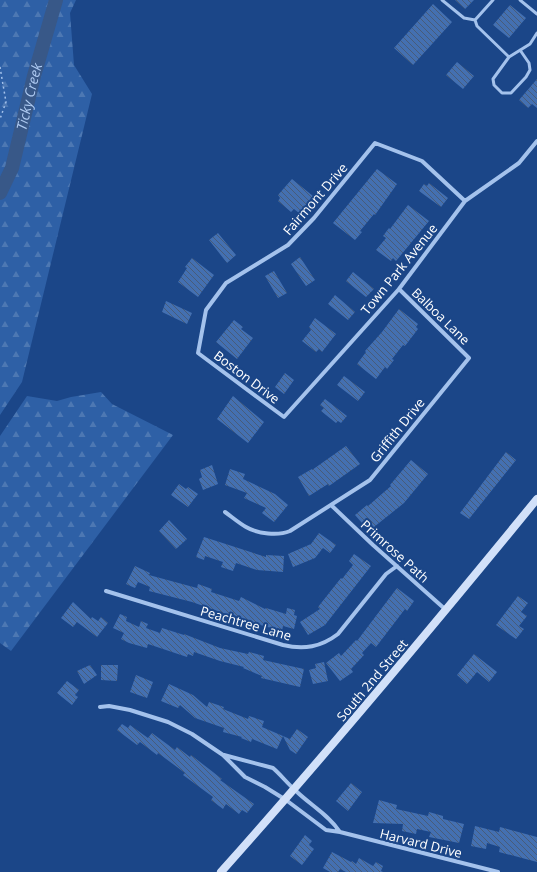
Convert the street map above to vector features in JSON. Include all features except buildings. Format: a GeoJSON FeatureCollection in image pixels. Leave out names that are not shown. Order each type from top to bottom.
{"type":"FeatureCollection","features":[{"type":"Feature","properties":{"kind":"main road","name":"South 2nd Street"},"geometry":{"type":"LineString","coordinates":[[221,872],[286,800],[537,499]]}},
{"type":"Feature","properties":{"kind":"street","name":"Town Park Avenue"},"geometry":{"type":"LineString","coordinates":[[284,417],[399,289],[465,202],[519,162],[537,142]]}},
{"type":"Feature","properties":{"kind":"street","name":"Fairmont Drive"},"geometry":{"type":"LineString","coordinates":[[198,353],[206,310],[226,283],[288,245],[314,218],[375,143],[422,161],[465,202]]}},
{"type":"Feature","properties":{"kind":"street","name":"Balboa Lane"},"geometry":{"type":"LineString","coordinates":[[399,289],[469,358]]}},
{"type":"Feature","properties":{"kind":"street","name":"Boston Drive"},"geometry":{"type":"LineString","coordinates":[[198,353],[284,417]]}},
{"type":"Feature","properties":{"kind":"street","name":"Griffith Drive"},"geometry":{"type":"LineString","coordinates":[[225,512],[247,528],[261,532],[283,534],[290,531],[370,480],[469,358]]}},
{"type":"Feature","properties":{"kind":"street","name":"Primrose Path"},"geometry":{"type":"LineString","coordinates":[[331,505],[359,533],[446,610]]}},
{"type":"Feature","properties":{"kind":"street","name":"Peachtree Lane"},"geometry":{"type":"LineString","coordinates":[[106,591],[296,648],[331,640],[338,634],[386,574],[397,566]]}},
{"type":"Feature","properties":{"kind":"street"},"geometry":{"type":"LineString","coordinates":[[100,707],[109,706],[130,710],[168,722],[192,734],[223,755],[273,768],[294,790],[332,821],[340,832]]}},
{"type":"Feature","properties":{"kind":"street","name":"Harvard Drive"},"geometry":{"type":"LineString","coordinates":[[223,755],[245,777],[286,800],[326,830],[340,832],[477,870],[498,872]]}},
{"type":"Feature","properties":{"kind":"lane"},"geometry":{"type":"LineString","coordinates":[[442,0],[464,18],[475,20]]}},
{"type":"Feature","properties":{"kind":"lane"},"geometry":{"type":"LineString","coordinates":[[475,20],[493,0]]}},
{"type":"Feature","properties":{"kind":"lane"},"geometry":{"type":"LineString","coordinates":[[520,0],[537,14]]}},
{"type":"Feature","properties":{"kind":"lane"},"geometry":{"type":"LineString","coordinates":[[475,20],[477,26],[509,57]]}},
{"type":"Feature","properties":{"kind":"lane"},"geometry":{"type":"LineString","coordinates":[[520,50],[529,63],[530,70],[526,77],[511,93],[502,93],[494,85],[493,79],[509,57],[520,50],[530,44],[537,34]]}},
{"type":"Feature","properties":{"kind":"path"},"geometry":{"type":"LineString","coordinates":[[0,67],[6,102],[0,119]]}},
{"type":"Feature","properties":{"kind":"green space"},"geometry":{"type":"Polygon","coordinates":[[[0,0],[76,0],[70,13],[74,65],[92,94],[22,382],[0,415],[0,0]]]}},
{"type":"Feature","properties":{"kind":"green space"},"geometry":{"type":"Polygon","coordinates":[[[101,392],[112,404],[173,435],[11,651],[0,643],[0,436],[27,396],[57,401],[101,392]]]}},
{"type":"Feature","properties":{"kind":"waterway","name":"Ticky Creek"},"geometry":{"type":"LineString","coordinates":[[0,193],[12,168],[34,76],[56,0]]}}]}
